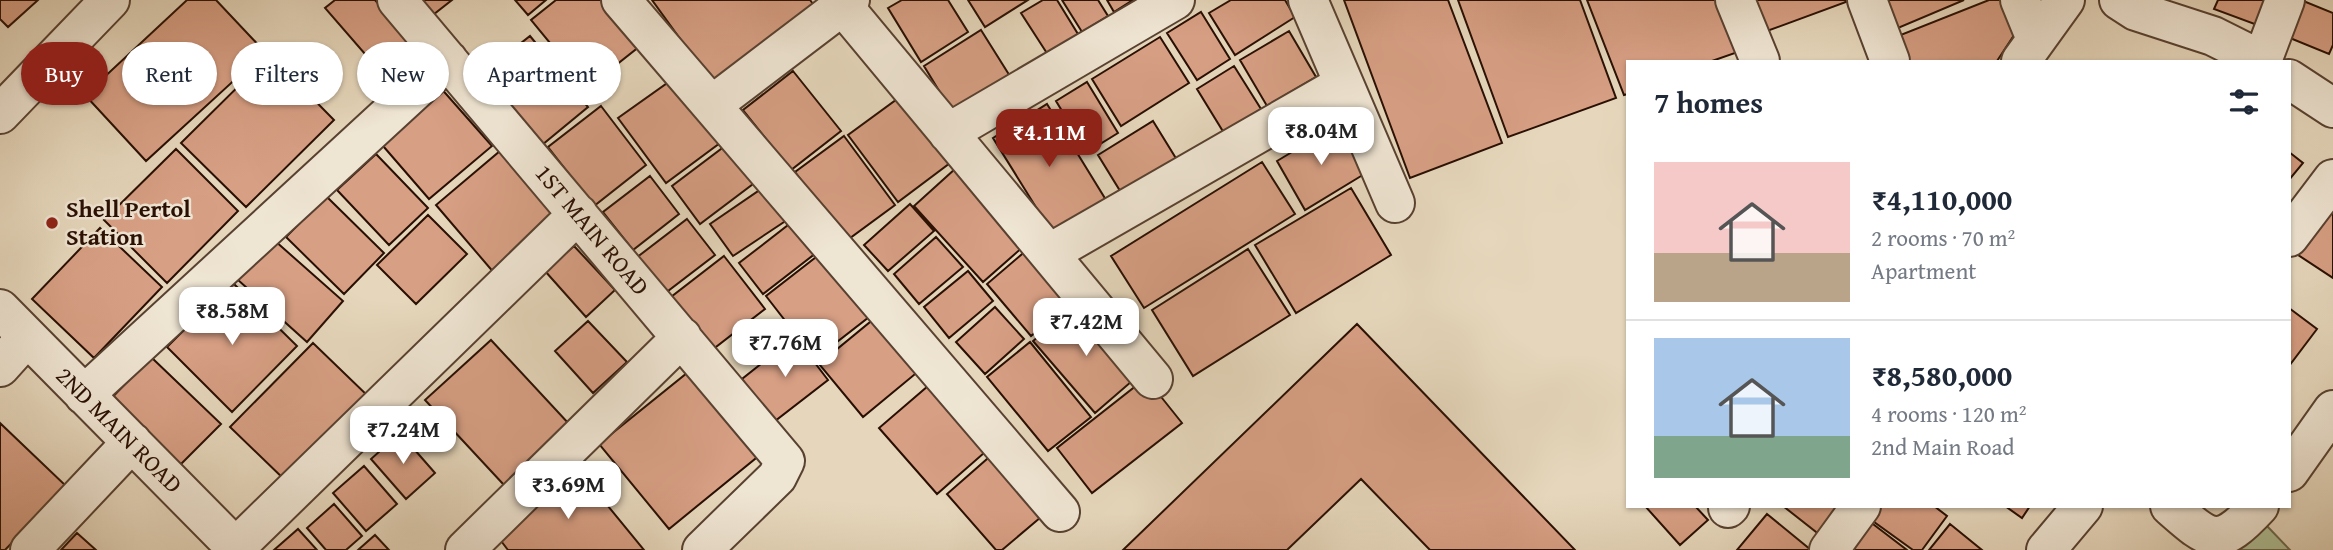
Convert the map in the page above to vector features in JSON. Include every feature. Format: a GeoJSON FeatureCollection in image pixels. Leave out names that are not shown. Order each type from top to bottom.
{"type":"FeatureCollection","features":[{"type":"Feature","properties":{"kind":"street"},"geometry":{"type":"LineString","coordinates":[[0,114],[110,0]]}},
{"type":"Feature","properties":{"kind":"street","name":"1ST MAIN ROAD"},"geometry":{"type":"LineString","coordinates":[[397,0],[433,42]]}},
{"type":"Feature","properties":{"kind":"street"},"geometry":{"type":"LineString","coordinates":[[621,0],[1060,512]]}},
{"type":"Feature","properties":{"kind":"street"},"geometry":{"type":"LineString","coordinates":[[948,133],[1175,0]]}},
{"type":"Feature","properties":{"kind":"street"},"geometry":{"type":"LineString","coordinates":[[1308,0],[1395,203]]}},
{"type":"Feature","properties":{"kind":"street"},"geometry":{"type":"LineString","coordinates":[[1735,0],[1760,60]]}},
{"type":"Feature","properties":{"kind":"street"},"geometry":{"type":"LineString","coordinates":[[1867,0],[1891,60]]}},
{"type":"Feature","properties":{"kind":"street"},"geometry":{"type":"LineString","coordinates":[[2020,0],[2028,50]]}},
{"type":"Feature","properties":{"kind":"street"},"geometry":{"type":"LineString","coordinates":[[2028,50],[2065,0]]}},
{"type":"Feature","properties":{"kind":"street"},"geometry":{"type":"LineString","coordinates":[[2263,60],[2285,0]]}},
{"type":"Feature","properties":{"kind":"street"},"geometry":{"type":"LineString","coordinates":[[712,105],[844,2],[948,133],[1153,379]]}},
{"type":"Feature","properties":{"kind":"street"},"geometry":{"type":"LineString","coordinates":[[2131,4],[2203,49],[2258,60]]}},
{"type":"Feature","properties":{"kind":"street","name":"1ST MAIN ROAD"},"geometry":{"type":"LineString","coordinates":[[449,61],[785,461],[777,477],[702,550]]}},
{"type":"Feature","properties":{"kind":"street"},"geometry":{"type":"LineString","coordinates":[[2291,80],[2333,108]]}},
{"type":"Feature","properties":{"kind":"street"},"geometry":{"type":"LineString","coordinates":[[1049,253],[1344,84]]}},
{"type":"Feature","properties":{"kind":"street"},"geometry":{"type":"LineString","coordinates":[[84,395],[399,105]]}},
{"type":"Feature","properties":{"kind":"street"},"geometry":{"type":"LineString","coordinates":[[2291,234],[2333,179]]}},
{"type":"Feature","properties":{"kind":"street"},"geometry":{"type":"LineString","coordinates":[[235,549],[578,214]]}},
{"type":"Feature","properties":{"kind":"street","name":"2ND MAIN ROAD"},"geometry":{"type":"LineString","coordinates":[[0,309],[235,549]]}},
{"type":"Feature","properties":{"kind":"street"},"geometry":{"type":"LineString","coordinates":[[0,367],[27,337]]}},
{"type":"Feature","properties":{"kind":"street"},"geometry":{"type":"LineString","coordinates":[[465,550],[682,337]]}},
{"type":"Feature","properties":{"kind":"street"},"geometry":{"type":"LineString","coordinates":[[2291,469],[2333,411]]}},
{"type":"Feature","properties":{"kind":"street"},"geometry":{"type":"LineString","coordinates":[[30,550],[132,442]]}},
{"type":"Feature","properties":{"kind":"street"},"geometry":{"type":"LineString","coordinates":[[1829,550],[1860,508]]}},
{"type":"Feature","properties":{"kind":"street"},"geometry":{"type":"LineString","coordinates":[[2046,550],[2081,508]]}},
{"type":"Feature","properties":{"kind":"street"},"geometry":{"type":"LineString","coordinates":[[2172,508],[2205,537],[2216,537],[2241,526],[2257,508]]}},
{"type":"Feature","properties":{"kind":"green space"},"geometry":{"type":"Polygon","coordinates":[[[2267,526],[2290,550],[2230,550],[2267,526]]]}},
{"type":"Feature","properties":{"kind":"building"},"geometry":{"type":"Polygon","coordinates":[[[0,0],[38,0],[8,27],[0,19],[0,0]]]}},
{"type":"Feature","properties":{"kind":"building"},"geometry":{"type":"Polygon","coordinates":[[[187,0],[216,0],[256,42],[231,42],[231,83],[217,96],[217,42],[142,42],[187,0]]]}},
{"type":"Feature","properties":{"kind":"building"},"geometry":{"type":"Polygon","coordinates":[[[335,0],[375,0],[412,42],[357,42],[357,45],[325,8],[335,0]]]}},
{"type":"Feature","properties":{"kind":"building"},"geometry":{"type":"Polygon","coordinates":[[[416,0],[452,0],[429,18],[416,0]]]}},
{"type":"Feature","properties":{"kind":"building"},"geometry":{"type":"Polygon","coordinates":[[[515,0],[546,0],[528,15],[515,0]]]}},
{"type":"Feature","properties":{"kind":"building"},"geometry":{"type":"Polygon","coordinates":[[[556,0],[604,0],[640,46],[621,61],[621,42],[549,42],[531,20],[556,0]]]}},
{"type":"Feature","properties":{"kind":"building"},"geometry":{"type":"Polygon","coordinates":[[[652,0],[810,0],[816,8],[712,83],[652,0]]]}},
{"type":"Feature","properties":{"kind":"building"},"geometry":{"type":"Polygon","coordinates":[[[902,0],[948,0],[968,32],[921,62],[888,8],[902,0]]]}},
{"type":"Feature","properties":{"kind":"building"},"geometry":{"type":"Polygon","coordinates":[[[968,0],[1028,0],[985,27],[968,0]]]}},
{"type":"Feature","properties":{"kind":"building"},"geometry":{"type":"Polygon","coordinates":[[[1043,0],[1057,0],[1081,39],[1050,58],[1021,13],[1043,0]]]}},
{"type":"Feature","properties":{"kind":"building"},"geometry":{"type":"Polygon","coordinates":[[[1062,0],[1098,0],[1108,16],[1082,32],[1062,0]]]}},
{"type":"Feature","properties":{"kind":"building"},"geometry":{"type":"Polygon","coordinates":[[[1107,0],[1133,0],[1114,12],[1107,0]]]}},
{"type":"Feature","properties":{"kind":"building"},"geometry":{"type":"Polygon","coordinates":[[[1231,0],[1285,0],[1295,17],[1235,55],[1209,13],[1231,0]]]}},
{"type":"Feature","properties":{"kind":"building"},"geometry":{"type":"Polygon","coordinates":[[[1344,0],[1448,0],[1502,143],[1410,178],[1344,0]]]}},
{"type":"Feature","properties":{"kind":"building"},"geometry":{"type":"Polygon","coordinates":[[[1458,0],[1580,0],[1616,98],[1508,137],[1458,0]]]}},
{"type":"Feature","properties":{"kind":"building"},"geometry":{"type":"Polygon","coordinates":[[[1587,0],[1718,0],[1738,52],[1715,60],[1626,60],[1624,95],[1587,0]]]}},
{"type":"Feature","properties":{"kind":"building"},"geometry":{"type":"Polygon","coordinates":[[[1756,0],[1845,0],[1846,2],[1767,31],[1756,0]]]}},
{"type":"Feature","properties":{"kind":"building"},"geometry":{"type":"Polygon","coordinates":[[[1886,0],[1964,0],[1898,28],[1886,0]]]}},
{"type":"Feature","properties":{"kind":"building"},"geometry":{"type":"Polygon","coordinates":[[[1989,0],[2000,0],[2022,23],[1998,60],[1908,60],[1898,36],[1989,0]]]}},
{"type":"Feature","properties":{"kind":"building"},"geometry":{"type":"Polygon","coordinates":[[[2218,0],[2279,0],[2268,29],[2214,9],[2218,0]]]}},
{"type":"Feature","properties":{"kind":"building"},"geometry":{"type":"Polygon","coordinates":[[[2301,0],[2333,13],[2333,45],[2329,54],[2280,34],[2301,0]]]}},
{"type":"Feature","properties":{"kind":"building"},"geometry":{"type":"Polygon","coordinates":[[[1201,12],[1230,59],[1197,80],[1167,33],[1201,12]]]}},
{"type":"Feature","properties":{"kind":"building"},"geometry":{"type":"Polygon","coordinates":[[[981,30],[1013,81],[955,117],[924,66],[981,30]]]}},
{"type":"Feature","properties":{"kind":"building"},"geometry":{"type":"Polygon","coordinates":[[[1289,31],[1316,77],[1267,106],[1240,60],[1289,31]]]}},
{"type":"Feature","properties":{"kind":"building"},"geometry":{"type":"Polygon","coordinates":[[[530,36],[535,42],[522,42],[530,36]]]}},
{"type":"Feature","properties":{"kind":"building"},"geometry":{"type":"Polygon","coordinates":[[[1160,37],[1189,83],[1121,126],[1092,79],[1160,37]]]}},
{"type":"Feature","properties":{"kind":"building"},"geometry":{"type":"Polygon","coordinates":[[[122,61],[122,105],[207,105],[146,161],[94,105],[108,105],[108,74],[122,61]]]}},
{"type":"Feature","properties":{"kind":"building"},"geometry":{"type":"Polygon","coordinates":[[[1234,66],[1261,109],[1224,133],[1197,89],[1234,66]]]}},
{"type":"Feature","properties":{"kind":"building"},"geometry":{"type":"Polygon","coordinates":[[[793,71],[841,131],[791,170],[743,110],[793,71]]]}},
{"type":"Feature","properties":{"kind":"building"},"geometry":{"type":"Polygon","coordinates":[[[673,79],[720,143],[666,183],[618,118],[673,79]]]}},
{"type":"Feature","properties":{"kind":"building"},"geometry":{"type":"Polygon","coordinates":[[[1087,82],[1118,133],[1087,152],[1056,101],[1087,82]]]}},
{"type":"Feature","properties":{"kind":"building"},"geometry":{"type":"Polygon","coordinates":[[[231,94],[231,105],[319,105],[334,120],[246,207],[181,143],[231,94]]]}},
{"type":"Feature","properties":{"kind":"building"},"geometry":{"type":"Polygon","coordinates":[[[449,97],[492,146],[429,199],[377,139],[417,105],[449,105],[449,97]]]}},
{"type":"Feature","properties":{"kind":"building"},"geometry":{"type":"Polygon","coordinates":[[[900,97],[950,163],[898,202],[848,135],[900,97]]]}},
{"type":"Feature","properties":{"kind":"building"},"geometry":{"type":"Polygon","coordinates":[[[1047,104],[1106,200],[1052,233],[993,138],[1047,104]]]}},
{"type":"Feature","properties":{"kind":"building"},"geometry":{"type":"Polygon","coordinates":[[[492,105],[586,105],[588,107],[531,154],[492,105]]]}},
{"type":"Feature","properties":{"kind":"building"},"geometry":{"type":"Polygon","coordinates":[[[601,106],[646,165],[594,206],[548,147],[601,106]]]}},
{"type":"Feature","properties":{"kind":"building"},"geometry":{"type":"Polygon","coordinates":[[[1153,121],[1177,160],[1122,194],[1098,155],[1153,121]]]}},
{"type":"Feature","properties":{"kind":"building"},"geometry":{"type":"Polygon","coordinates":[[[1337,125],[1366,173],[1305,210],[1277,161],[1337,125]]]}},
{"type":"Feature","properties":{"kind":"building"},"geometry":{"type":"Polygon","coordinates":[[[844,136],[895,205],[846,241],[795,172],[844,136]]]}},
{"type":"Feature","properties":{"kind":"building"},"geometry":{"type":"Polygon","coordinates":[[[725,146],[753,184],[700,224],[672,186],[725,146]]]}},
{"type":"Feature","properties":{"kind":"building"},"geometry":{"type":"Polygon","coordinates":[[[176,149],[238,211],[167,283],[104,220],[176,149]]]}},
{"type":"Feature","properties":{"kind":"building"},"geometry":{"type":"Polygon","coordinates":[[[500,151],[559,220],[495,274],[436,205],[500,151]]]}},
{"type":"Feature","properties":{"kind":"building"},"geometry":{"type":"Polygon","coordinates":[[[376,154],[428,208],[389,245],[337,190],[376,154]]]}},
{"type":"Feature","properties":{"kind":"building"},"geometry":{"type":"Polygon","coordinates":[[[2291,154],[2303,163],[2291,178],[2291,154]]]}},
{"type":"Feature","properties":{"kind":"building"},"geometry":{"type":"Polygon","coordinates":[[[1262,162],[1295,214],[1144,308],[1111,256],[1262,162]]]}},
{"type":"Feature","properties":{"kind":"building"},"geometry":{"type":"Polygon","coordinates":[[[955,169],[1024,246],[983,282],[914,206],[955,169]]]}},
{"type":"Feature","properties":{"kind":"building"},"geometry":{"type":"Polygon","coordinates":[[[650,176],[679,214],[633,250],[603,212],[650,176]]]}},
{"type":"Feature","properties":{"kind":"building"},"geometry":{"type":"Polygon","coordinates":[[[764,187],[787,220],[733,256],[710,224],[764,187]]]}},
{"type":"Feature","properties":{"kind":"building"},"geometry":{"type":"Polygon","coordinates":[[[1351,188],[1391,255],[1296,313],[1255,245],[1351,188]]]}},
{"type":"Feature","properties":{"kind":"building"},"geometry":{"type":"Polygon","coordinates":[[[2333,191],[2333,278],[2292,251],[2333,191]]]}},
{"type":"Feature","properties":{"kind":"building"},"geometry":{"type":"Polygon","coordinates":[[[326,196],[384,253],[344,294],[286,237],[326,196]]]}},
{"type":"Feature","properties":{"kind":"building"},"geometry":{"type":"Polygon","coordinates":[[[910,204],[934,231],[888,271],[864,245],[910,204]]]}},
{"type":"Feature","properties":{"kind":"building"},"geometry":{"type":"Polygon","coordinates":[[[428,215],[467,254],[416,304],[377,265],[428,215]]]}},
{"type":"Feature","properties":{"kind":"building"},"geometry":{"type":"Polygon","coordinates":[[[687,219],[715,255],[664,294],[636,258],[687,219]]]}},
{"type":"Feature","properties":{"kind":"building"},"geometry":{"type":"Polygon","coordinates":[[[792,222],[816,253],[763,294],[739,263],[792,222]]]}},
{"type":"Feature","properties":{"kind":"building"},"geometry":{"type":"Polygon","coordinates":[[[100,228],[162,287],[94,358],[32,299],[100,228]]]}},
{"type":"Feature","properties":{"kind":"building"},"geometry":{"type":"Polygon","coordinates":[[[936,237],[963,267],[919,304],[894,274],[936,237]]]}},
{"type":"Feature","properties":{"kind":"building"},"geometry":{"type":"Polygon","coordinates":[[[274,240],[343,301],[307,342],[238,280],[274,240]]]}},
{"type":"Feature","properties":{"kind":"building"},"geometry":{"type":"Polygon","coordinates":[[[574,246],[615,290],[586,317],[545,271],[574,246]]]}},
{"type":"Feature","properties":{"kind":"building"},"geometry":{"type":"Polygon","coordinates":[[[1028,249],[1072,302],[1031,336],[987,284],[1028,249]]]}},
{"type":"Feature","properties":{"kind":"building"},"geometry":{"type":"Polygon","coordinates":[[[1248,249],[1290,315],[1193,376],[1152,310],[1248,249]]]}},
{"type":"Feature","properties":{"kind":"building"},"geometry":{"type":"Polygon","coordinates":[[[820,254],[869,317],[815,359],[766,296],[820,254]]]}},
{"type":"Feature","properties":{"kind":"building"},"geometry":{"type":"Polygon","coordinates":[[[724,256],[765,309],[712,350],[671,297],[724,256]]]}},
{"type":"Feature","properties":{"kind":"building"},"geometry":{"type":"Polygon","coordinates":[[[968,271],[993,301],[949,338],[924,307],[968,271]]]}},
{"type":"Feature","properties":{"kind":"building"},"geometry":{"type":"Polygon","coordinates":[[[232,282],[297,346],[232,412],[167,347],[232,282]]]}},
{"type":"Feature","properties":{"kind":"building"},"geometry":{"type":"Polygon","coordinates":[[[1078,303],[1139,375],[1095,413],[1033,341],[1078,303]]]}},
{"type":"Feature","properties":{"kind":"building"},"geometry":{"type":"Polygon","coordinates":[[[995,307],[1024,339],[985,374],[956,342],[995,307]]]}},
{"type":"Feature","properties":{"kind":"building"},"geometry":{"type":"Polygon","coordinates":[[[2291,310],[2317,329],[2291,363],[2291,310]]]}},
{"type":"Feature","properties":{"kind":"building"},"geometry":{"type":"Polygon","coordinates":[[[875,318],[920,370],[863,417],[819,364],[875,318]]]}},
{"type":"Feature","properties":{"kind":"building"},"geometry":{"type":"Polygon","coordinates":[[[588,321],[627,362],[593,393],[555,351],[588,321]]]}},
{"type":"Feature","properties":{"kind":"building"},"geometry":{"type":"Polygon","coordinates":[[[1357,324],[1575,550],[1430,550],[1361,479],[1287,550],[1123,550],[1357,324]]]}},
{"type":"Feature","properties":{"kind":"building"},"geometry":{"type":"Polygon","coordinates":[[[795,337],[828,380],[775,421],[742,379],[795,337]]]}},
{"type":"Feature","properties":{"kind":"building"},"geometry":{"type":"Polygon","coordinates":[[[491,340],[570,425],[504,485],[425,400],[491,340]]]}},
{"type":"Feature","properties":{"kind":"building"},"geometry":{"type":"Polygon","coordinates":[[[1030,342],[1091,417],[1048,451],[987,377],[1030,342]]]}},
{"type":"Feature","properties":{"kind":"building"},"geometry":{"type":"Polygon","coordinates":[[[313,343],[370,398],[287,482],[230,427],[313,343]]]}},
{"type":"Feature","properties":{"kind":"building"},"geometry":{"type":"Polygon","coordinates":[[[151,357],[221,424],[170,475],[102,408],[151,357]]]}},
{"type":"Feature","properties":{"kind":"building"},"geometry":{"type":"Polygon","coordinates":[[[692,369],[761,454],[669,529],[599,444],[692,369]]]}},
{"type":"Feature","properties":{"kind":"building"},"geometry":{"type":"Polygon","coordinates":[[[1146,378],[1182,423],[1092,493],[1057,448],[1146,378]]]}},
{"type":"Feature","properties":{"kind":"building"},"geometry":{"type":"Polygon","coordinates":[[[935,380],[992,446],[937,494],[879,428],[935,380]]]}},
{"type":"Feature","properties":{"kind":"building"},"geometry":{"type":"Polygon","coordinates":[[[0,423],[66,486],[5,550],[0,550],[0,423]]]}},
{"type":"Feature","properties":{"kind":"building"},"geometry":{"type":"Polygon","coordinates":[[[400,433],[435,473],[406,499],[371,459],[400,433]]]}},
{"type":"Feature","properties":{"kind":"building"},"geometry":{"type":"Polygon","coordinates":[[[995,452],[1047,512],[1002,550],[996,550],[947,494],[995,452]]]}},
{"type":"Feature","properties":{"kind":"building"},"geometry":{"type":"Polygon","coordinates":[[[364,466],[397,504],[366,531],[333,493],[364,466]]]}},
{"type":"Feature","properties":{"kind":"building"},"geometry":{"type":"Polygon","coordinates":[[[576,467],[644,550],[508,550],[495,533],[576,467]]]}},
{"type":"Feature","properties":{"kind":"building"},"geometry":{"type":"Polygon","coordinates":[[[334,504],[362,536],[346,550],[326,550],[307,528],[334,504]]]}},
{"type":"Feature","properties":{"kind":"building"},"geometry":{"type":"Polygon","coordinates":[[[1647,508],[1697,508],[1708,520],[1680,545],[1647,508]]]}},
{"type":"Feature","properties":{"kind":"building"},"geometry":{"type":"Polygon","coordinates":[[[1786,508],[1846,508],[1825,539],[1786,508]]]}},
{"type":"Feature","properties":{"kind":"building"},"geometry":{"type":"Polygon","coordinates":[[[1878,508],[1937,508],[1947,516],[1922,550],[1913,550],[1870,519],[1878,508]]]}},
{"type":"Feature","properties":{"kind":"building"},"geometry":{"type":"Polygon","coordinates":[[[2008,508],[2029,508],[2022,518],[2008,508]]]}},
{"type":"Feature","properties":{"kind":"building"},"geometry":{"type":"Polygon","coordinates":[[[1767,514],[1811,550],[1737,550],[1767,514]]]}},
{"type":"Feature","properties":{"kind":"building"},"geometry":{"type":"Polygon","coordinates":[[[1869,521],[1907,550],[1856,550],[1850,546],[1869,521]]]}},
{"type":"Feature","properties":{"kind":"building"},"geometry":{"type":"Polygon","coordinates":[[[1950,524],[1982,550],[1929,550],[1950,524]]]}},
{"type":"Feature","properties":{"kind":"building"},"geometry":{"type":"Polygon","coordinates":[[[298,529],[317,550],[274,550],[298,529]]]}},
{"type":"Feature","properties":{"kind":"building"},"geometry":{"type":"Polygon","coordinates":[[[77,533],[96,550],[61,550],[77,533]]]}},
{"type":"Feature","properties":{"kind":"building"},"geometry":{"type":"Polygon","coordinates":[[[375,535],[389,550],[358,550],[375,535]]]}},
{"type":"Feature","properties":{"kind":"place","name":"Shell Pertol Station"},"geometry":{"type":"Point","coordinates":[52,223]}}]}
